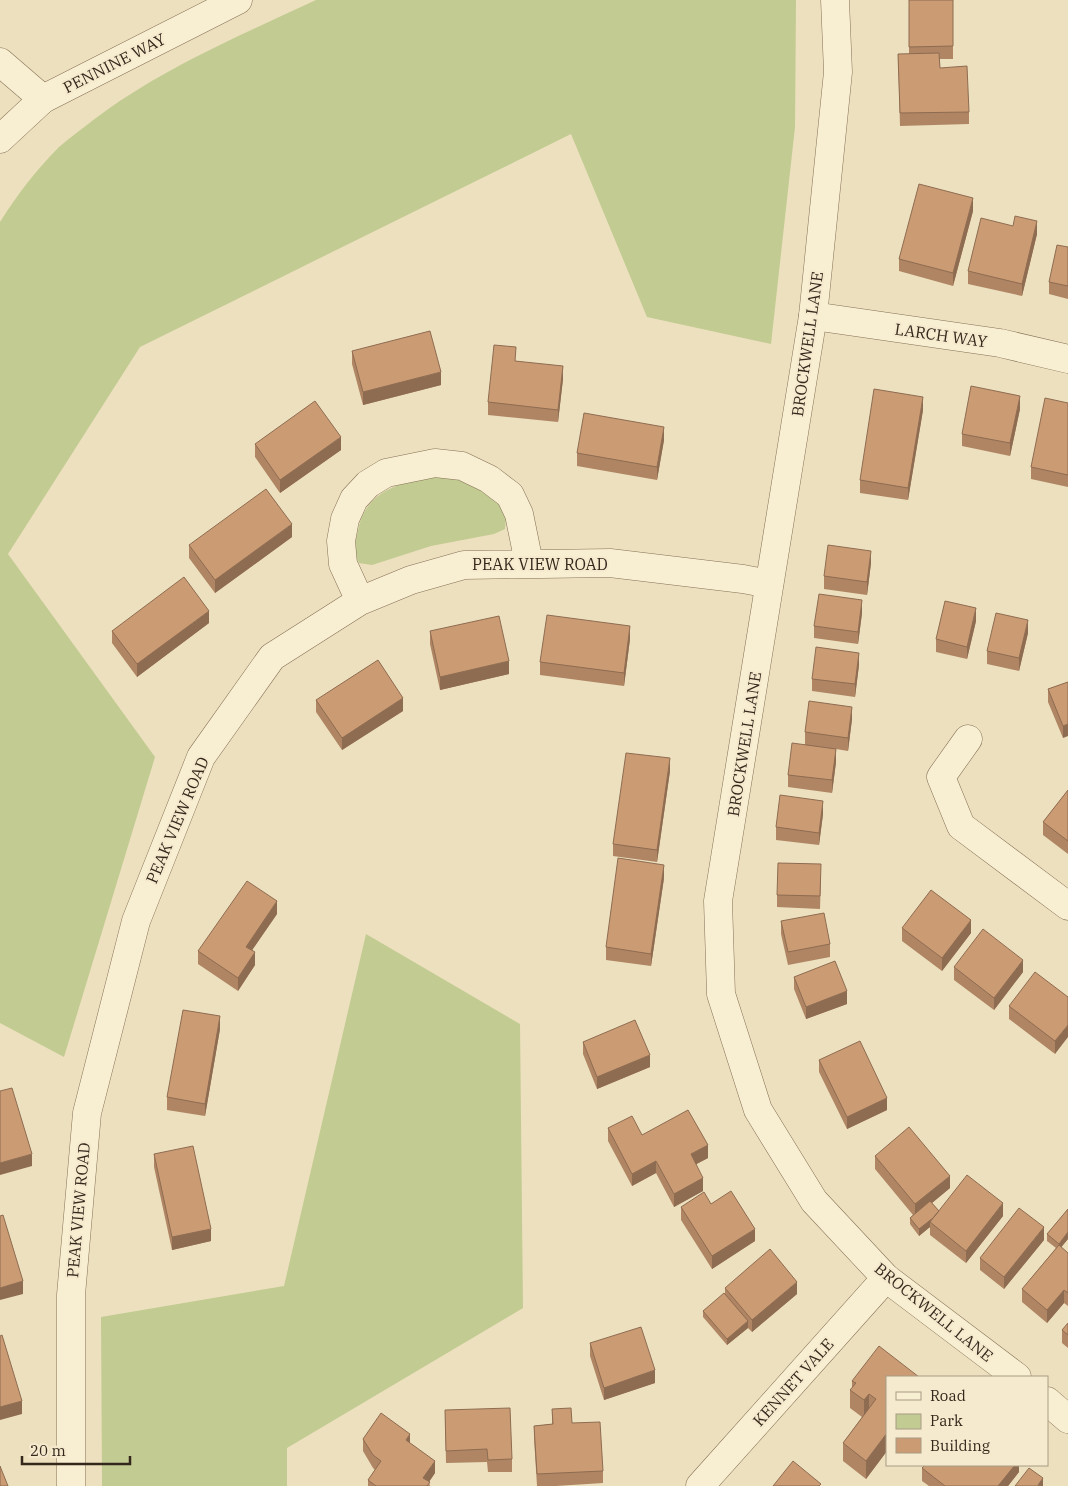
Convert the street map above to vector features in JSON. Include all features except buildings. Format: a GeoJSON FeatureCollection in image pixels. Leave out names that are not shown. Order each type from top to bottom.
{"type":"FeatureCollection","features":[{"type":"Feature","properties":{"kind":"street","name":"PENNINE WAY"},"geometry":{"type":"LineString","coordinates":[[0,140],[43,99],[238,0]]}},
{"type":"Feature","properties":{"kind":"street","name":"BROCKWELL LANE"},"geometry":{"type":"LineString","coordinates":[[834,0],[838,72],[813,316],[718,901],[721,994],[758,1110],[814,1201],[886,1278],[1015,1376]]}},
{"type":"Feature","properties":{"kind":"street"},"geometry":{"type":"LineString","coordinates":[[0,62],[43,99]]}},
{"type":"Feature","properties":{"kind":"street","name":"LARCH WAY"},"geometry":{"type":"LineString","coordinates":[[813,316],[1000,343],[1068,360]]}},
{"type":"Feature","properties":{"kind":"street"},"geometry":{"type":"LineString","coordinates":[[360,602],[342,564],[341,541],[345,519],[354,499],[368,484],[386,473],[435,463],[462,466],[489,479],[510,495],[519,514],[528,563]]}},
{"type":"Feature","properties":{"kind":"street","name":"PEAK VIEW ROAD"},"geometry":{"type":"LineString","coordinates":[[70,1486],[70,1295],[87,1113],[136,921],[201,757],[272,657],[360,602],[411,580],[464,564],[610,563],[743,579],[769,584]]}},
{"type":"Feature","properties":{"kind":"street"},"geometry":{"type":"LineString","coordinates":[[968,739],[941,777],[961,826],[1068,906]]}},
{"type":"Feature","properties":{"kind":"street","name":"KENNET VALE"},"geometry":{"type":"LineString","coordinates":[[700,1486],[886,1278]]}},
{"type":"Feature","properties":{"kind":"street"},"geometry":{"type":"LineString","coordinates":[[1048,1402],[1068,1419]]}},
{"type":"Feature","properties":{"kind":"green space"},"geometry":{"type":"Polygon","coordinates":[[[316,0],[796,0],[795,127],[771,344],[647,317],[571,134],[140,347],[8,554],[155,757],[64,1057],[0,1023],[0,222],[27,183],[59,147],[118,102],[172,69],[229,40],[316,0]]]}},
{"type":"Feature","properties":{"kind":"green space"},"geometry":{"type":"Polygon","coordinates":[[[453,475],[476,481],[499,501],[506,517],[505,529],[494,534],[431,546],[372,565],[359,563],[355,550],[356,539],[363,515],[371,503],[382,493],[408,482],[453,475]]]}},
{"type":"Feature","properties":{"kind":"green space"},"geometry":{"type":"Polygon","coordinates":[[[366,934],[520,1024],[523,1308],[287,1448],[287,1486],[102,1486],[101,1317],[284,1286],[366,934]]]}}]}
